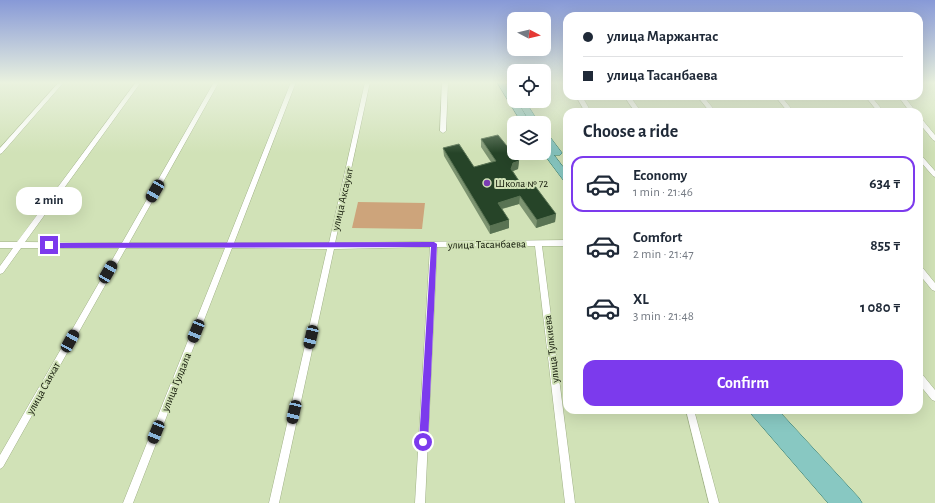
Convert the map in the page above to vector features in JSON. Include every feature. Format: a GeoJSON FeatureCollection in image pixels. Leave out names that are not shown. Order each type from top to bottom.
{"type":"FeatureCollection","features":[{"type":"Feature","properties":{"kind":"main road"},"geometry":{"type":"LineString","coordinates":[[515,105],[522,116]]}},
{"type":"Feature","properties":{"kind":"main road"},"geometry":{"type":"LineString","coordinates":[[551,145],[563,161]]}},
{"type":"Feature","properties":{"kind":"main road"},"geometry":{"type":"LineString","coordinates":[[551,157],[563,174]]}},
{"type":"Feature","properties":{"kind":"main road"},"geometry":{"type":"LineString","coordinates":[[760,414],[838,503]]}},
{"type":"Feature","properties":{"kind":"main road"},"geometry":{"type":"LineString","coordinates":[[773,414],[854,503]]}},
{"type":"Feature","properties":{"kind":"street"},"geometry":{"type":"LineString","coordinates":[[0,152],[41,105]]}},
{"type":"Feature","properties":{"kind":"street"},"geometry":{"type":"LineString","coordinates":[[0,271],[122,105]]}},
{"type":"Feature","properties":{"kind":"street","name":"улица Саяхат"},"geometry":{"type":"LineString","coordinates":[[0,464],[204,105]]}},
{"type":"Feature","properties":{"kind":"street","name":"улица Гулдала"},"geometry":{"type":"LineString","coordinates":[[128,503],[285,105]]}},
{"type":"Feature","properties":{"kind":"street","name":"улица Аксауыт"},"geometry":{"type":"LineString","coordinates":[[274,503],[363,105]]}},
{"type":"Feature","properties":{"kind":"street"},"geometry":{"type":"LineString","coordinates":[[443,131],[444,105]]}},
{"type":"Feature","properties":{"kind":"street"},"geometry":{"type":"LineString","coordinates":[[923,124],[935,139]]}},
{"type":"Feature","properties":{"kind":"street"},"geometry":{"type":"LineString","coordinates":[[923,161],[935,175]]}},
{"type":"Feature","properties":{"kind":"street","name":"улица Тулкиева"},"geometry":{"type":"LineString","coordinates":[[538,243],[570,503]]}},
{"type":"Feature","properties":{"kind":"street","name":"улица Тасанбаева"},"geometry":{"type":"LineString","coordinates":[[0,245],[331,246],[563,243]]}},
{"type":"Feature","properties":{"kind":"street"},"geometry":{"type":"LineString","coordinates":[[420,503],[434,244]]}},
{"type":"Feature","properties":{"kind":"street"},"geometry":{"type":"LineString","coordinates":[[923,274],[935,288]]}},
{"type":"Feature","properties":{"kind":"street"},"geometry":{"type":"LineString","coordinates":[[923,382],[935,397]]}},
{"type":"Feature","properties":{"kind":"street"},"geometry":{"type":"LineString","coordinates":[[691,414],[714,503]]}},
{"type":"Feature","properties":{"kind":"shaded area"},"geometry":{"type":"Polygon","coordinates":[[[358,202],[425,203],[422,229],[352,228],[358,202]]]}},
{"type":"Feature","properties":{"kind":"building","name":"Школа № 72"},"geometry":{"type":"Polygon","coordinates":[[[498,135],[507,146],[507,160],[519,161],[513,163],[511,169],[519,181],[528,183],[532,182],[556,214],[537,220],[520,196],[498,203],[509,220],[490,226],[443,148],[459,144],[474,167],[496,161],[481,139],[498,135]]]}},
{"type":"Feature","properties":{"kind":"place","name":"Школа № 72"},"geometry":{"type":"Point","coordinates":[487,183]}},
{"type":"Feature","properties":{"kind":"route"},"geometry":{"type":"LineString","coordinates":[[49,245],[331,246],[434,244],[423,442]]}}]}
